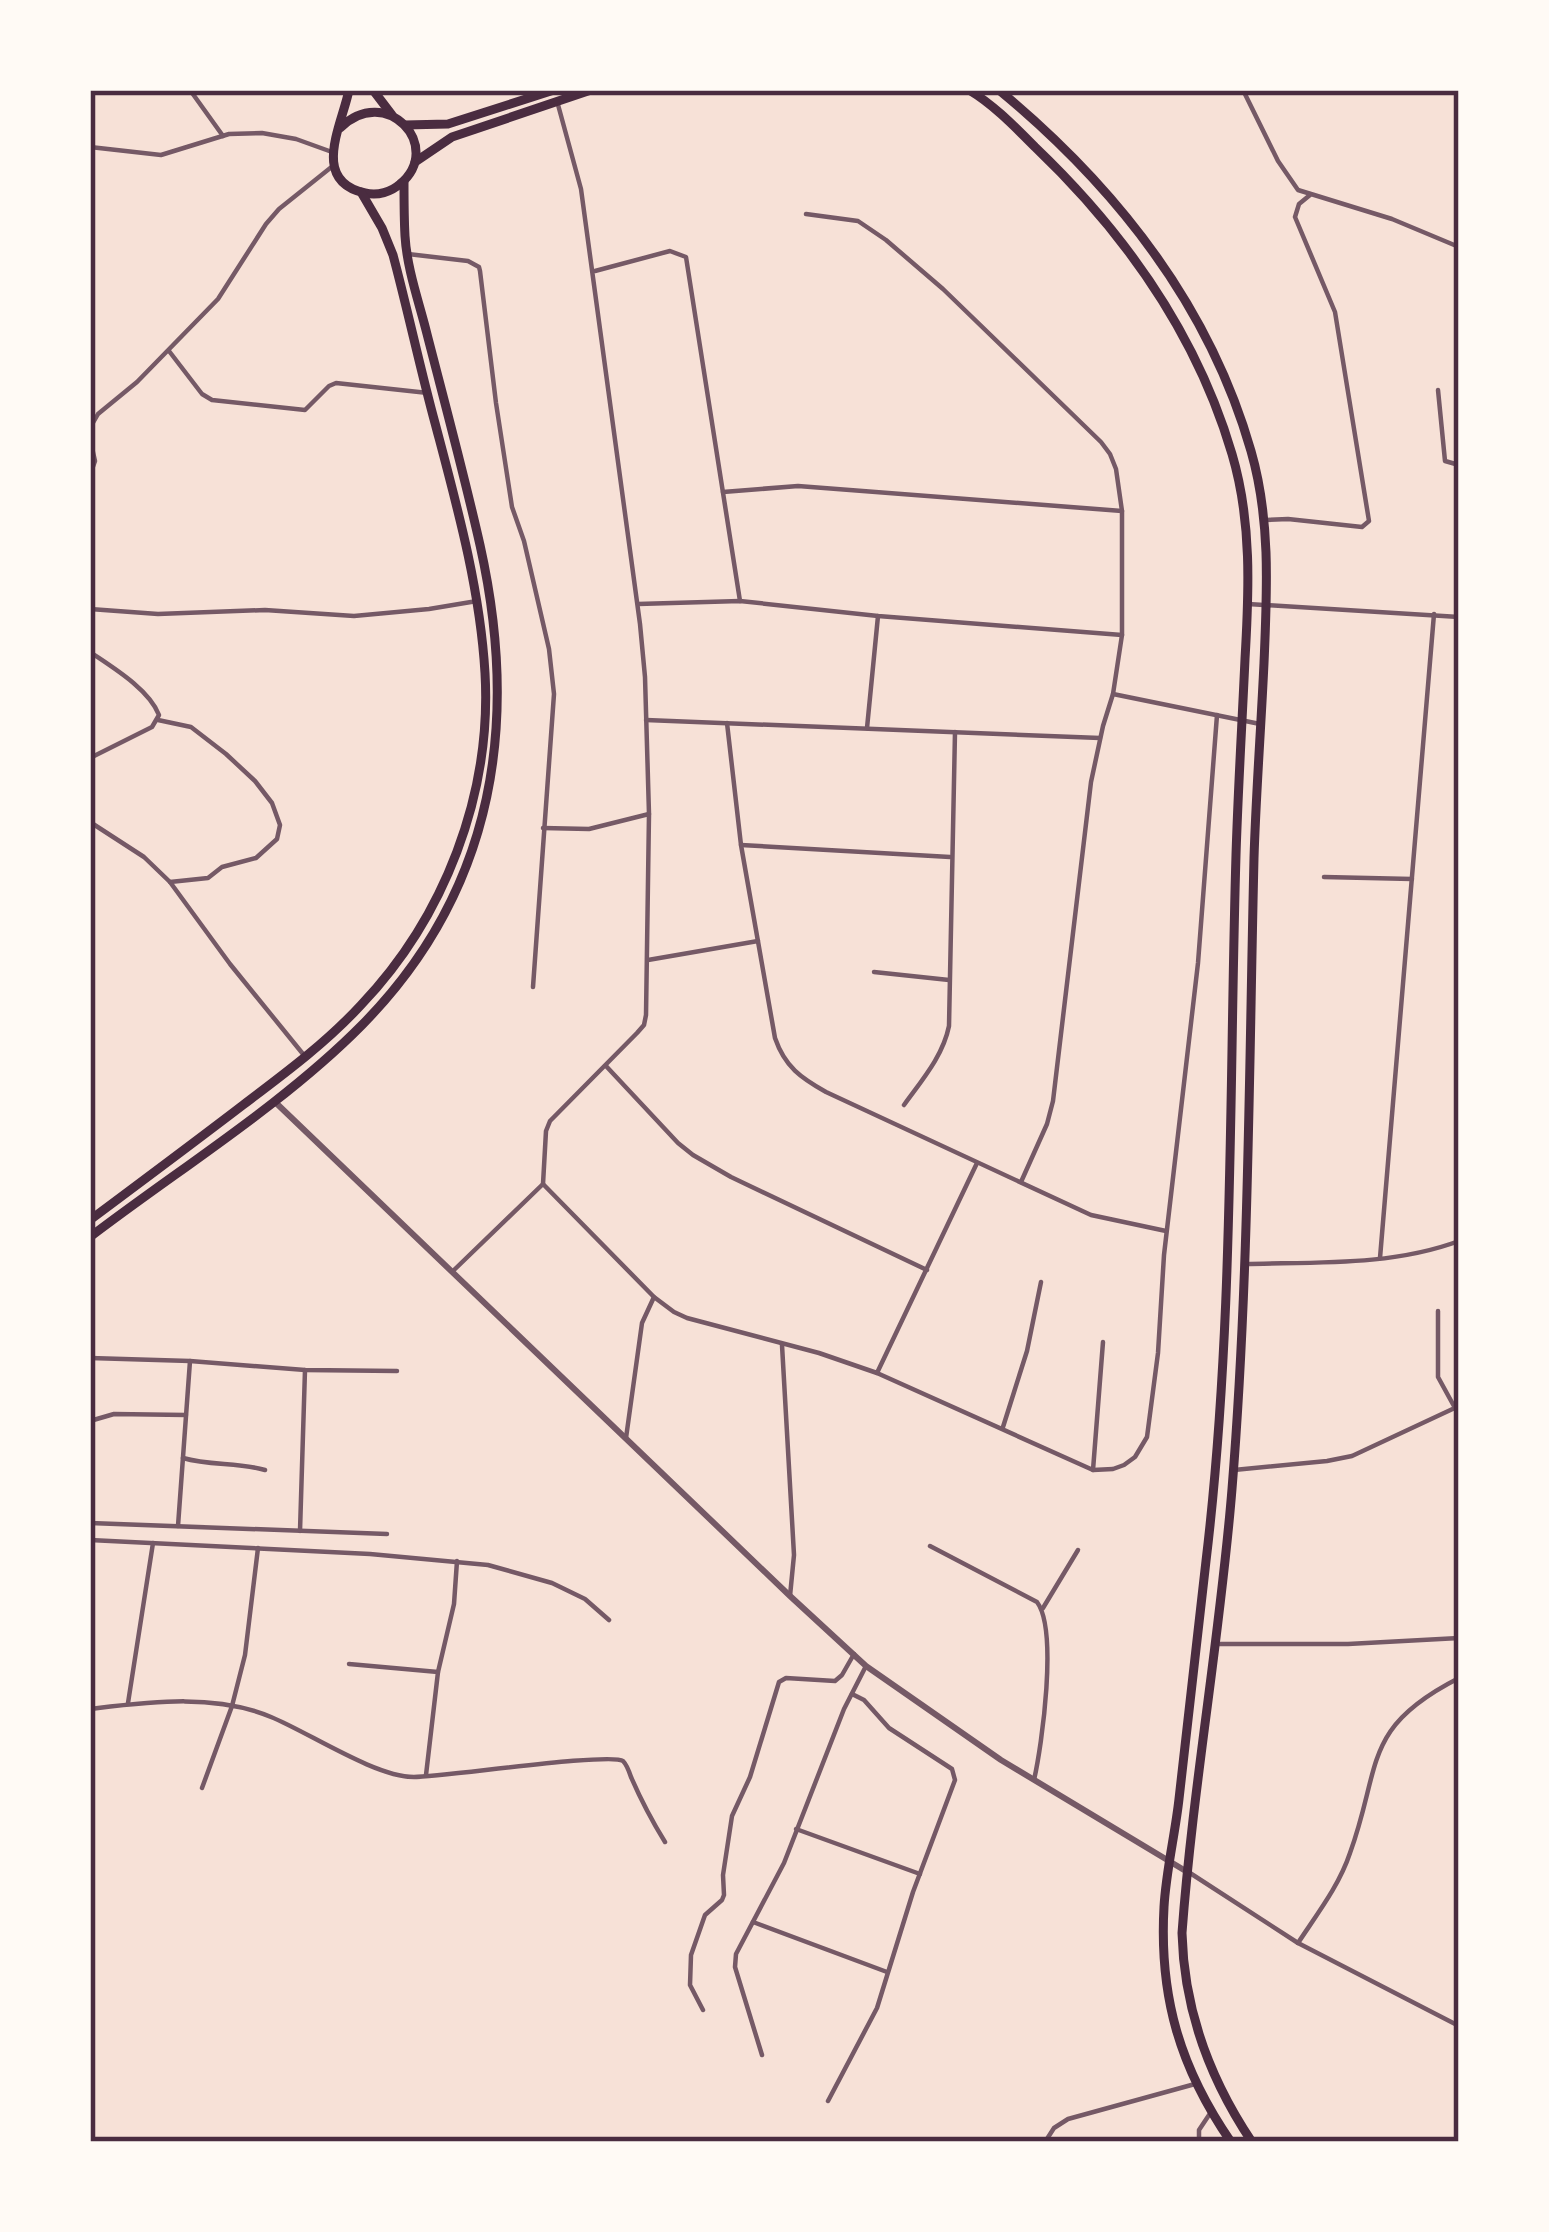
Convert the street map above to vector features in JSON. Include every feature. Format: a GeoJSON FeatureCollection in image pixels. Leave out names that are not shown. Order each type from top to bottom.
{"type":"FeatureCollection","features":[{"type":"Feature","properties":{"kind":"highway"},"geometry":{"type":"LineString","coordinates":[[90,1220],[305,1057],[359,1007],[400,960],[446,884],[476,782],[485,674],[477,601],[459,510],[393,255],[361,192],[340,177],[334,166],[332,152],[349,90]]}},
{"type":"Feature","properties":{"kind":"highway"},"geometry":{"type":"LineString","coordinates":[[374,90],[413,139],[415,162]]}},
{"type":"Feature","properties":{"kind":"highway"},"geometry":{"type":"LineString","coordinates":[[405,125],[448,124],[591,90]]}},
{"type":"Feature","properties":{"kind":"highway"},"geometry":{"type":"LineString","coordinates":[[969,90],[1073,184],[1110,225],[1164,303],[1218,410],[1238,476],[1247,543],[1225,1326],[1211,1522],[1164,1903],[1171,2012],[1186,2065],[1231,2142]]}},
{"type":"Feature","properties":{"kind":"highway"},"geometry":{"type":"LineString","coordinates":[[1000,90],[1094,176],[1155,252],[1191,310],[1214,353],[1251,453],[1266,542],[1234,1470],[1182,1934],[1186,1989],[1206,2059],[1252,2142]]}},
{"type":"Feature","properties":{"kind":"highway"},"geometry":{"type":"LineString","coordinates":[[361,192],[391,191],[404,182],[415,162],[452,137],[555,96]]}},
{"type":"Feature","properties":{"kind":"highway"},"geometry":{"type":"LineString","coordinates":[[340,128],[358,114],[392,115]]}},
{"type":"Feature","properties":{"kind":"highway"},"geometry":{"type":"LineString","coordinates":[[90,1237],[274,1101],[366,1021],[423,950],[472,851],[494,768],[497,655],[491,596],[408,254],[404,182]]}},
{"type":"Feature","properties":{"kind":"highway"},"geometry":{"type":"LineString","coordinates":[[1073,184],[1109,195]]}},
{"type":"Feature","properties":{"kind":"highway"},"geometry":{"type":"LineString","coordinates":[[1164,303],[1191,310]]}},
{"type":"Feature","properties":{"kind":"highway"},"geometry":{"type":"LineString","coordinates":[[1247,543],[1266,542]]}},
{"type":"Feature","properties":{"kind":"street"},"geometry":{"type":"LineString","coordinates":[[190,90],[223,136]]}},
{"type":"Feature","properties":{"kind":"street"},"geometry":{"type":"LineString","coordinates":[[1243,90],[1292,183],[1310,195],[1392,219],[1459,247]]}},
{"type":"Feature","properties":{"kind":"street"},"geometry":{"type":"LineString","coordinates":[[454,1270],[543,1184],[550,1121],[644,1024],[649,814],[638,604],[581,189],[555,96]]}},
{"type":"Feature","properties":{"kind":"street"},"geometry":{"type":"LineString","coordinates":[[90,147],[161,154],[243,133],[283,136],[332,152]]}},
{"type":"Feature","properties":{"kind":"street"},"geometry":{"type":"LineString","coordinates":[[90,428],[218,299],[279,209],[334,166]]}},
{"type":"Feature","properties":{"kind":"street"},"geometry":{"type":"LineString","coordinates":[[1263,520],[1362,527],[1369,521],[1335,312],[1295,217],[1299,204],[1310,195]]}},
{"type":"Feature","properties":{"kind":"street"},"geometry":{"type":"LineString","coordinates":[[806,214],[858,220],[886,240],[1101,442],[1116,469],[1122,511],[1122,635],[1091,782],[1053,1101],[1021,1182]]}},
{"type":"Feature","properties":{"kind":"street"},"geometry":{"type":"LineString","coordinates":[[594,271],[670,251],[686,256],[740,601]]}},
{"type":"Feature","properties":{"kind":"street"},"geometry":{"type":"LineString","coordinates":[[408,254],[468,261],[479,267],[512,507],[554,676],[533,987]]}},
{"type":"Feature","properties":{"kind":"street"},"geometry":{"type":"LineString","coordinates":[[168,350],[202,394],[220,403],[302,411],[336,383],[428,393]]}},
{"type":"Feature","properties":{"kind":"street"},"geometry":{"type":"LineString","coordinates":[[1438,390],[1444,461],[1459,465]]}},
{"type":"Feature","properties":{"kind":"street"},"geometry":{"type":"LineString","coordinates":[[90,439],[95,461],[90,475]]}},
{"type":"Feature","properties":{"kind":"street"},"geometry":{"type":"LineString","coordinates":[[722,492],[798,486],[1122,511]]}},
{"type":"Feature","properties":{"kind":"street"},"geometry":{"type":"LineString","coordinates":[[90,609],[158,614],[265,610],[354,616],[477,601]]}},
{"type":"Feature","properties":{"kind":"street"},"geometry":{"type":"LineString","coordinates":[[638,604],[740,601],[1122,635]]}},
{"type":"Feature","properties":{"kind":"street"},"geometry":{"type":"LineString","coordinates":[[1248,604],[1459,616]]}},
{"type":"Feature","properties":{"kind":"street"},"geometry":{"type":"LineString","coordinates":[[1381,1258],[1434,614]]}},
{"type":"Feature","properties":{"kind":"street"},"geometry":{"type":"LineString","coordinates":[[867,728],[878,616]]}},
{"type":"Feature","properties":{"kind":"street"},"geometry":{"type":"LineString","coordinates":[[90,652],[145,694],[156,706],[158,720],[90,758]]}},
{"type":"Feature","properties":{"kind":"street"},"geometry":{"type":"LineString","coordinates":[[1113,694],[1261,724]]}},
{"type":"Feature","properties":{"kind":"street"},"geometry":{"type":"LineString","coordinates":[[543,1184],[674,1312],[877,1373],[1093,1470],[1124,1465],[1147,1437],[1157,1368],[1166,1231],[1198,963],[1217,715]]}},
{"type":"Feature","properties":{"kind":"street"},"geometry":{"type":"LineString","coordinates":[[158,720],[190,727],[226,754],[272,803],[280,825],[277,839],[256,858],[222,867],[208,878],[170,882]]}},
{"type":"Feature","properties":{"kind":"street"},"geometry":{"type":"LineString","coordinates":[[646,720],[1100,738]]}},
{"type":"Feature","properties":{"kind":"street"},"geometry":{"type":"LineString","coordinates":[[727,723],[741,845],[775,1038],[787,1065],[826,1092],[1103,1220],[1166,1231]]}},
{"type":"Feature","properties":{"kind":"street"},"geometry":{"type":"LineString","coordinates":[[904,1105],[946,1042],[949,1025],[955,732]]}},
{"type":"Feature","properties":{"kind":"street"},"geometry":{"type":"LineString","coordinates":[[544,828],[589,830],[649,814]]}},
{"type":"Feature","properties":{"kind":"street"},"geometry":{"type":"LineString","coordinates":[[90,822],[143,857],[170,882],[305,1057]]}},
{"type":"Feature","properties":{"kind":"street"},"geometry":{"type":"LineString","coordinates":[[741,845],[950,857]]}},
{"type":"Feature","properties":{"kind":"street"},"geometry":{"type":"LineString","coordinates":[[1324,877],[1412,879]]}},
{"type":"Feature","properties":{"kind":"street"},"geometry":{"type":"LineString","coordinates":[[648,960],[758,941]]}},
{"type":"Feature","properties":{"kind":"street"},"geometry":{"type":"LineString","coordinates":[[874,972],[949,980]]}},
{"type":"Feature","properties":{"kind":"street"},"geometry":{"type":"LineString","coordinates":[[605,1066],[693,1155],[731,1178],[927,1270]]}},
{"type":"Feature","properties":{"kind":"street"},"geometry":{"type":"LineString","coordinates":[[274,1101],[866,1666],[1034,1780],[1298,1943],[1459,2026]]}},
{"type":"Feature","properties":{"kind":"street"},"geometry":{"type":"LineString","coordinates":[[877,1373],[977,1163]]}},
{"type":"Feature","properties":{"kind":"street"},"geometry":{"type":"LineString","coordinates":[[1244,1264],[1344,1262],[1415,1254],[1459,1241]]}},
{"type":"Feature","properties":{"kind":"street"},"geometry":{"type":"LineString","coordinates":[[1003,1427],[1027,1351],[1041,1282]]}},
{"type":"Feature","properties":{"kind":"street"},"geometry":{"type":"LineString","coordinates":[[626,1438],[643,1322],[654,1297]]}},
{"type":"Feature","properties":{"kind":"street"},"geometry":{"type":"LineString","coordinates":[[1234,1470],[1352,1456],[1457,1407],[1438,1376],[1438,1311]]}},
{"type":"Feature","properties":{"kind":"street"},"geometry":{"type":"LineString","coordinates":[[1093,1470],[1103,1342]]}},
{"type":"Feature","properties":{"kind":"street"},"geometry":{"type":"LineString","coordinates":[[782,1343],[794,1555],[790,1597]]}},
{"type":"Feature","properties":{"kind":"street"},"geometry":{"type":"LineString","coordinates":[[90,1358],[397,1371]]}},
{"type":"Feature","properties":{"kind":"street"},"geometry":{"type":"LineString","coordinates":[[178,1526],[190,1361]]}},
{"type":"Feature","properties":{"kind":"street"},"geometry":{"type":"LineString","coordinates":[[300,1531],[304,1370]]}},
{"type":"Feature","properties":{"kind":"street"},"geometry":{"type":"LineString","coordinates":[[90,1421],[114,1414],[186,1415]]}},
{"type":"Feature","properties":{"kind":"street"},"geometry":{"type":"LineString","coordinates":[[183,1458],[265,1470]]}},
{"type":"Feature","properties":{"kind":"street"},"geometry":{"type":"LineString","coordinates":[[90,1523],[387,1534]]}},
{"type":"Feature","properties":{"kind":"street"},"geometry":{"type":"LineString","coordinates":[[90,1540],[258,1548],[504,1569],[585,1599],[609,1620]]}},
{"type":"Feature","properties":{"kind":"street"},"geometry":{"type":"LineString","coordinates":[[128,1704],[153,1543]]}},
{"type":"Feature","properties":{"kind":"street"},"geometry":{"type":"LineString","coordinates":[[930,1546],[1042,1608],[1046,1620],[1045,1708],[1034,1780]]}},
{"type":"Feature","properties":{"kind":"street"},"geometry":{"type":"LineString","coordinates":[[202,1788],[232,1706],[248,1637],[258,1548]]}},
{"type":"Feature","properties":{"kind":"street"},"geometry":{"type":"LineString","coordinates":[[1042,1608],[1078,1550]]}},
{"type":"Feature","properties":{"kind":"street"},"geometry":{"type":"LineString","coordinates":[[426,1776],[457,1562]]}},
{"type":"Feature","properties":{"kind":"street"},"geometry":{"type":"LineString","coordinates":[[1215,1644],[1348,1645],[1459,1638]]}},
{"type":"Feature","properties":{"kind":"street"},"geometry":{"type":"LineString","coordinates":[[703,2010],[690,1985],[691,1955],[705,1915],[724,1895],[732,1816],[750,1778],[779,1682],[786,1678],[835,1681],[854,1654]]}},
{"type":"Feature","properties":{"kind":"street"},"geometry":{"type":"LineString","coordinates":[[349,1664],[438,1672]]}},
{"type":"Feature","properties":{"kind":"street"},"geometry":{"type":"LineString","coordinates":[[762,2055],[735,1967],[736,1954],[784,1863],[866,1666]]}},
{"type":"Feature","properties":{"kind":"street"},"geometry":{"type":"LineString","coordinates":[[1298,1943],[1349,1856],[1380,1747],[1395,1722],[1459,1678]]}},
{"type":"Feature","properties":{"kind":"street"},"geometry":{"type":"LineString","coordinates":[[828,2101],[877,2008],[955,1774],[889,1728],[864,1700],[852,1694]]}},
{"type":"Feature","properties":{"kind":"street"},"geometry":{"type":"LineString","coordinates":[[90,1708],[187,1702],[232,1706],[272,1717],[398,1775],[619,1759],[626,1763],[641,1802],[665,1842]]}},
{"type":"Feature","properties":{"kind":"street"},"geometry":{"type":"LineString","coordinates":[[796,1829],[920,1874]]}},
{"type":"Feature","properties":{"kind":"street"},"geometry":{"type":"LineString","coordinates":[[753,1922],[887,1972]]}},
{"type":"Feature","properties":{"kind":"street"},"geometry":{"type":"LineString","coordinates":[[1045,2142],[1068,2119],[1195,2084]]}},
{"type":"Feature","properties":{"kind":"street"},"geometry":{"type":"LineString","coordinates":[[1199,2142],[1210,2113]]}}]}
